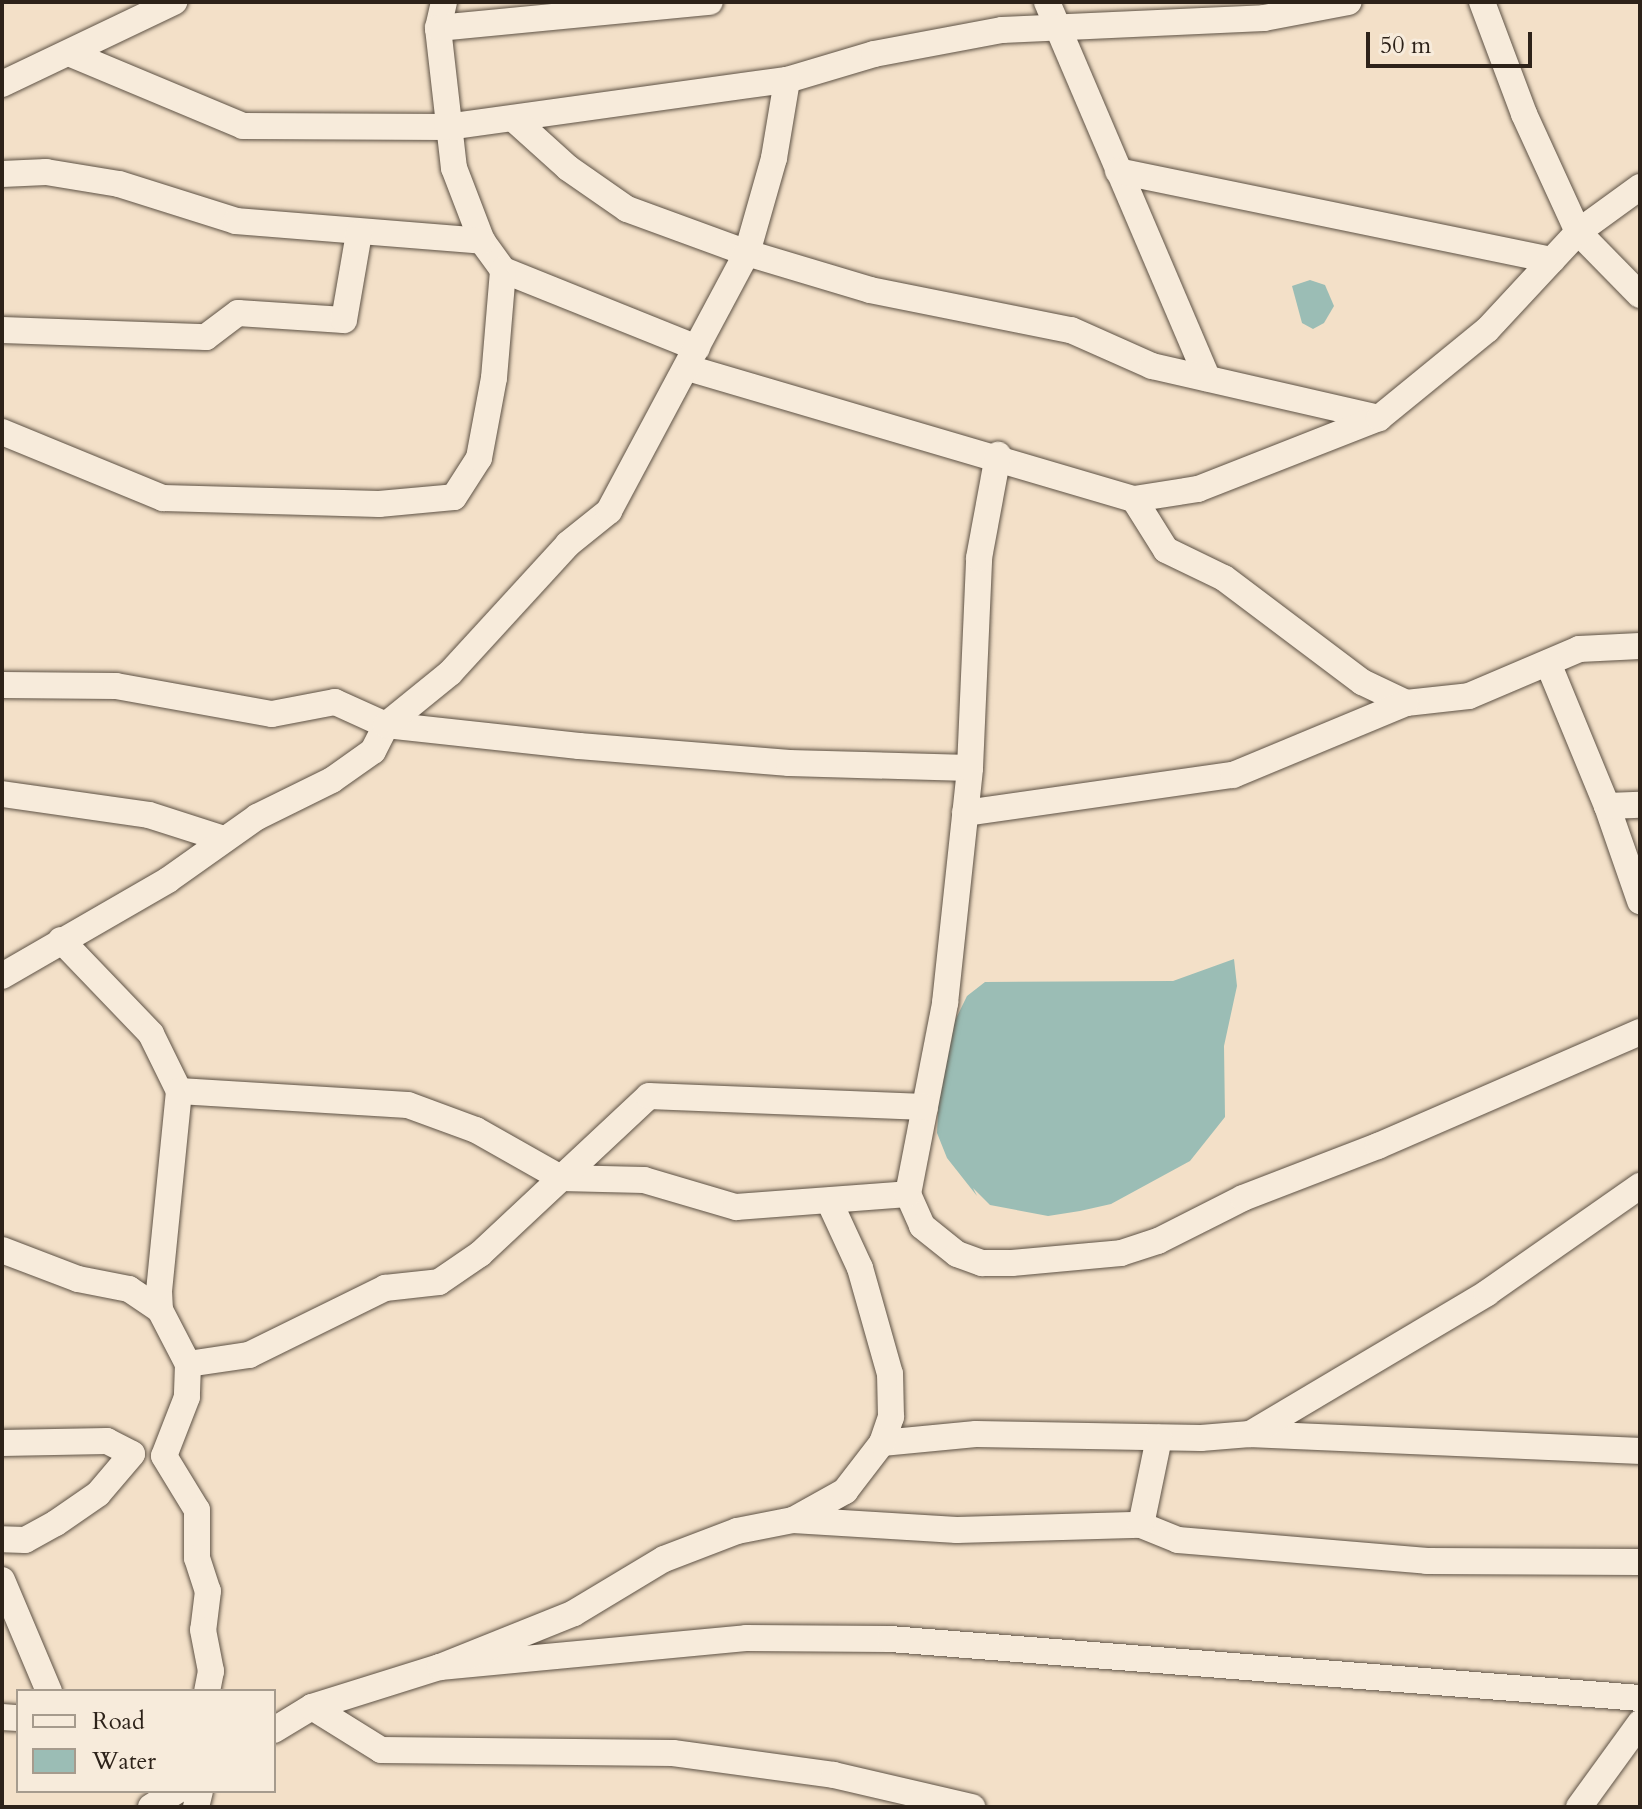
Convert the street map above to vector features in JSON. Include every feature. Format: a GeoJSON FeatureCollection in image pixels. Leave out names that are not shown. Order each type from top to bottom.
{"type":"FeatureCollection","features":[{"type":"Feature","properties":{"kind":"street"},"geometry":{"type":"LineString","coordinates":[[2,84],[71,54],[132,14],[174,2]]}},
{"type":"Feature","properties":{"kind":"street"},"geometry":{"type":"LineString","coordinates":[[710,2],[507,25],[441,15],[447,127],[454,168],[482,241],[503,270],[692,358],[826,412],[998,455],[1134,499],[1198,489],[1379,418],[1487,330],[1578,232],[1640,187]]}},
{"type":"Feature","properties":{"kind":"street"},"geometry":{"type":"LineString","coordinates":[[71,54],[243,126],[447,127],[516,121],[787,80],[874,54],[1051,13],[1264,18],[1349,2]]}},
{"type":"Feature","properties":{"kind":"street"},"geometry":{"type":"LineString","coordinates":[[1482,2],[1524,114],[1578,232],[1640,295]]}},
{"type":"Feature","properties":{"kind":"street"},"geometry":{"type":"LineString","coordinates":[[1051,13],[1207,378]]}},
{"type":"Feature","properties":{"kind":"street"},"geometry":{"type":"LineString","coordinates":[[2,976],[168,880],[224,839],[332,780],[373,751],[386,725],[450,673],[568,544],[609,511],[747,253],[774,158],[787,80]]}},
{"type":"Feature","properties":{"kind":"street"},"geometry":{"type":"LineString","coordinates":[[516,121],[568,168],[627,209],[747,253],[870,290],[1071,330],[1152,366],[1379,418]]}},
{"type":"Feature","properties":{"kind":"street"},"geometry":{"type":"LineString","coordinates":[[1118,171],[1552,260]]}},
{"type":"Feature","properties":{"kind":"street"},"geometry":{"type":"LineString","coordinates":[[2,174],[41,172],[104,182],[236,221],[482,241]]}},
{"type":"Feature","properties":{"kind":"street"},"geometry":{"type":"LineString","coordinates":[[2,330],[206,337],[238,313],[344,320],[359,233]]}},
{"type":"Feature","properties":{"kind":"street"},"geometry":{"type":"LineString","coordinates":[[2,432],[163,498],[379,504],[454,497],[479,458],[494,378],[503,270]]}},
{"type":"Feature","properties":{"kind":"street"},"geometry":{"type":"LineString","coordinates":[[998,455],[979,558],[970,768],[945,1003],[908,1194],[922,1226],[957,1254],[982,1263],[1121,1253],[1640,1032]]}},
{"type":"Feature","properties":{"kind":"street"},"geometry":{"type":"LineString","coordinates":[[1134,499],[1166,550],[1224,578],[1362,682],[1406,703]]}},
{"type":"Feature","properties":{"kind":"street"},"geometry":{"type":"LineString","coordinates":[[965,813],[1233,775],[1406,703],[1469,696],[1579,649],[1640,646]]}},
{"type":"Feature","properties":{"kind":"street"},"geometry":{"type":"LineString","coordinates":[[1548,663],[1607,806],[1640,901]]}},
{"type":"Feature","properties":{"kind":"street"},"geometry":{"type":"LineString","coordinates":[[2,685],[116,686],[272,714],[335,702],[386,725],[789,763],[970,768]]}},
{"type":"Feature","properties":{"kind":"street"},"geometry":{"type":"LineString","coordinates":[[2,794],[149,815],[224,839]]}},
{"type":"Feature","properties":{"kind":"street"},"geometry":{"type":"LineString","coordinates":[[1607,806],[1640,805]]}},
{"type":"Feature","properties":{"kind":"street"},"geometry":{"type":"LineString","coordinates":[[61,940],[151,1034],[179,1091],[160,1310]]}},
{"type":"Feature","properties":{"kind":"street"},"geometry":{"type":"LineString","coordinates":[[179,1091],[408,1105],[476,1130],[561,1178],[644,1180],[736,1207],[908,1194]]}},
{"type":"Feature","properties":{"kind":"street"},"geometry":{"type":"LineString","coordinates":[[188,1364],[249,1355],[385,1288],[439,1282],[480,1254],[649,1096],[925,1107]]}},
{"type":"Feature","properties":{"kind":"street"},"geometry":{"type":"LineString","coordinates":[[1250,1434],[1487,1293],[1640,1186]]}},
{"type":"Feature","properties":{"kind":"street"},"geometry":{"type":"LineString","coordinates":[[793,1520],[845,1491],[882,1443],[891,1417],[890,1374],[851,1240],[829,1201]]}},
{"type":"Feature","properties":{"kind":"street"},"geometry":{"type":"LineString","coordinates":[[2,1250],[78,1279],[129,1289],[160,1310],[188,1364],[187,1397],[164,1456]]}},
{"type":"Feature","properties":{"kind":"street"},"geometry":{"type":"LineString","coordinates":[[882,1443],[976,1434],[1159,1438],[1250,1434],[1640,1451]]}},
{"type":"Feature","properties":{"kind":"street"},"geometry":{"type":"LineString","coordinates":[[1141,1525],[1159,1438]]}},
{"type":"Feature","properties":{"kind":"street"},"geometry":{"type":"LineString","coordinates":[[2,1443],[107,1441],[132,1454],[98,1494],[56,1523],[25,1540],[2,1539]]}},
{"type":"Feature","properties":{"kind":"street"},"geometry":{"type":"LineString","coordinates":[[125,1463],[164,1456]]}},
{"type":"Feature","properties":{"kind":"street"},"geometry":{"type":"LineString","coordinates":[[164,1456],[197,1510],[197,1558],[208,1591],[203,1630],[211,1671],[207,1689]]}},
{"type":"Feature","properties":{"kind":"street"},"geometry":{"type":"LineString","coordinates":[[276,1729],[312,1707],[440,1667],[574,1613],[664,1559],[737,1531],[793,1520],[957,1530],[1141,1525],[1178,1540],[1427,1561],[1640,1562]]}},
{"type":"Feature","properties":{"kind":"street"},"geometry":{"type":"LineString","coordinates":[[2,1580],[48,1689]]}},
{"type":"Feature","properties":{"kind":"street"},"geometry":{"type":"LineString","coordinates":[[440,1667],[746,1638],[890,1639],[1640,1698]]}},
{"type":"Feature","properties":{"kind":"street"},"geometry":{"type":"LineString","coordinates":[[312,1707],[381,1750],[673,1753],[834,1775],[972,1807]]}},
{"type":"Feature","properties":{"kind":"street"},"geometry":{"type":"LineString","coordinates":[[1579,1807],[1640,1723]]}},
{"type":"Feature","properties":{"kind":"street"},"geometry":{"type":"LineString","coordinates":[[151,1807],[174,1793]]}},
{"type":"Feature","properties":{"kind":"water"},"geometry":{"type":"Polygon","coordinates":[[[1310,280],[1325,285],[1334,306],[1324,323],[1313,329],[1302,323],[1292,286],[1310,280]]]}},
{"type":"Feature","properties":{"kind":"water"},"geometry":{"type":"Polygon","coordinates":[[[1234,959],[1237,986],[1224,1046],[1225,1117],[1190,1161],[1111,1204],[1080,1211],[1048,1216],[990,1205],[973,1188],[977,1196],[947,1158],[937,1133],[941,1049],[967,996],[985,982],[1173,981],[1234,959]]]}}]}
